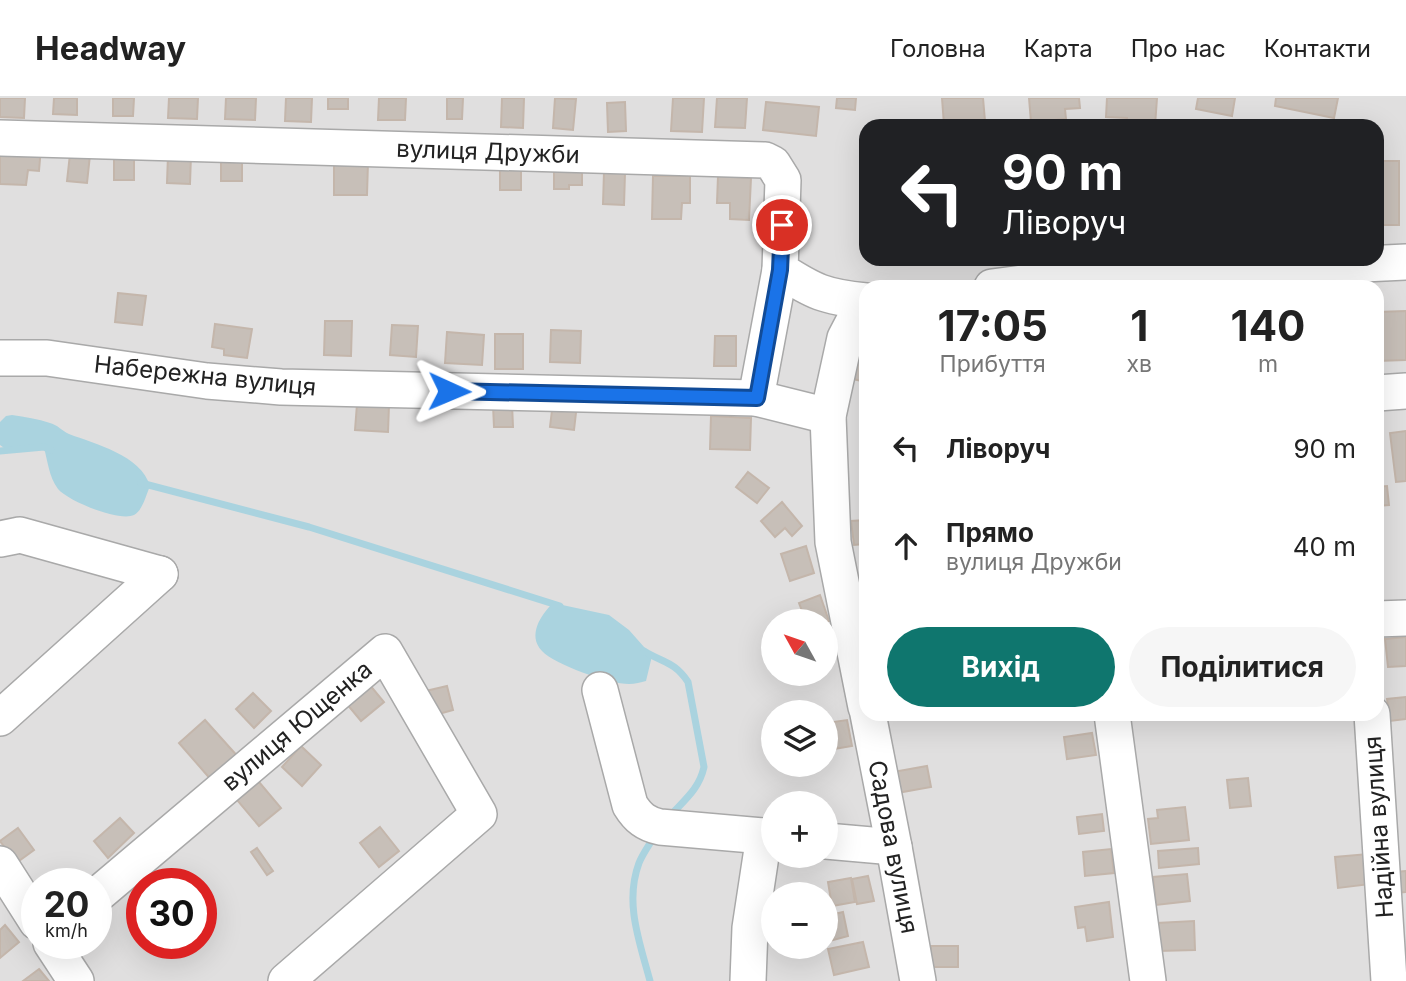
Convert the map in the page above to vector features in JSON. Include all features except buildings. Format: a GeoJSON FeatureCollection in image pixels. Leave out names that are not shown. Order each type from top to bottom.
{"type":"FeatureCollection","features":[{"type":"Feature","properties":{"kind":"street","name":"вулиця Дружби"},"geometry":{"type":"LineString","coordinates":[[0,138],[765,160],[773,163],[783,180],[780,270],[757,398]]}},
{"type":"Feature","properties":{"kind":"street"},"geometry":{"type":"LineString","coordinates":[[1384,263],[1406,262]]}},
{"type":"Feature","properties":{"kind":"street"},"geometry":{"type":"LineString","coordinates":[[1104,280],[1339,266]]}},
{"type":"Feature","properties":{"kind":"street"},"geometry":{"type":"LineString","coordinates":[[780,270],[810,290],[836,298],[859,300]]}},
{"type":"Feature","properties":{"kind":"street"},"geometry":{"type":"LineString","coordinates":[[859,315],[845,338],[828,416],[833,542],[859,672]]}},
{"type":"Feature","properties":{"kind":"street","name":"Набережна вулиця"},"geometry":{"type":"LineString","coordinates":[[0,358],[47,358],[219,382],[281,387],[757,398],[828,416]]}},
{"type":"Feature","properties":{"kind":"street"},"geometry":{"type":"LineString","coordinates":[[1384,393],[1406,391]]}},
{"type":"Feature","properties":{"kind":"street"},"geometry":{"type":"LineString","coordinates":[[0,539],[20,535],[160,574],[0,718]]}},
{"type":"Feature","properties":{"kind":"street"},"geometry":{"type":"LineString","coordinates":[[1384,619],[1406,618]]}},
{"type":"Feature","properties":{"kind":"street","name":"вулиця Ющенка"},"geometry":{"type":"LineString","coordinates":[[112,882],[385,652],[479,814],[286,981]]}},
{"type":"Feature","properties":{"kind":"street"},"geometry":{"type":"LineString","coordinates":[[600,690],[630,805],[637,816],[660,827],[761,835]]}},
{"type":"Feature","properties":{"kind":"street","name":"Садова вулиця"},"geometry":{"type":"LineString","coordinates":[[869,721],[918,981]]}},
{"type":"Feature","properties":{"kind":"street"},"geometry":{"type":"LineString","coordinates":[[1113,721],[1148,981]]}},
{"type":"Feature","properties":{"kind":"street","name":"Надійна вулиця"},"geometry":{"type":"LineString","coordinates":[[1372,721],[1389,981]]}},
{"type":"Feature","properties":{"kind":"street"},"geometry":{"type":"LineString","coordinates":[[838,842],[894,847]]}},
{"type":"Feature","properties":{"kind":"street"},"geometry":{"type":"LineString","coordinates":[[0,864],[21,897]]}},
{"type":"Feature","properties":{"kind":"street"},"geometry":{"type":"LineString","coordinates":[[748,981],[750,928],[762,868]]}},
{"type":"Feature","properties":{"kind":"street"},"geometry":{"type":"LineString","coordinates":[[62,959],[76,981]]}},
{"type":"Feature","properties":{"kind":"shaded area"},"geometry":{"type":"Polygon","coordinates":[[[0,98],[1406,98],[1406,981],[0,981],[0,98]]]}},
{"type":"Feature","properties":{"kind":"water"},"geometry":{"type":"Polygon","coordinates":[[[6,416],[53,424],[69,434],[116,452],[137,466],[150,486],[140,510],[134,515],[117,516],[94,509],[64,494],[53,480],[44,448],[7,450],[0,445],[0,422],[6,416]]]}},
{"type":"Feature","properties":{"kind":"water"},"geometry":{"type":"Polygon","coordinates":[[[553,603],[609,615],[629,630],[652,656],[646,681],[629,684],[597,677],[570,668],[542,651],[536,638],[537,625],[553,603]]]}},
{"type":"Feature","properties":{"kind":"waterway"},"geometry":{"type":"LineString","coordinates":[[0,451],[44,447],[51,450]]}},
{"type":"Feature","properties":{"kind":"waterway"},"geometry":{"type":"LineString","coordinates":[[141,483],[309,527],[560,606]]}},
{"type":"Feature","properties":{"kind":"waterway"},"geometry":{"type":"LineString","coordinates":[[644,651],[673,666],[688,682],[704,767],[694,789],[669,817]]}},
{"type":"Feature","properties":{"kind":"waterway"},"geometry":{"type":"LineString","coordinates":[[650,981],[635,923],[633,893],[639,863],[655,835]]}},
{"type":"Feature","properties":{"kind":"route"},"geometry":{"type":"LineString","coordinates":[[449,391],[757,398],[780,270],[782,225]]}}]}
